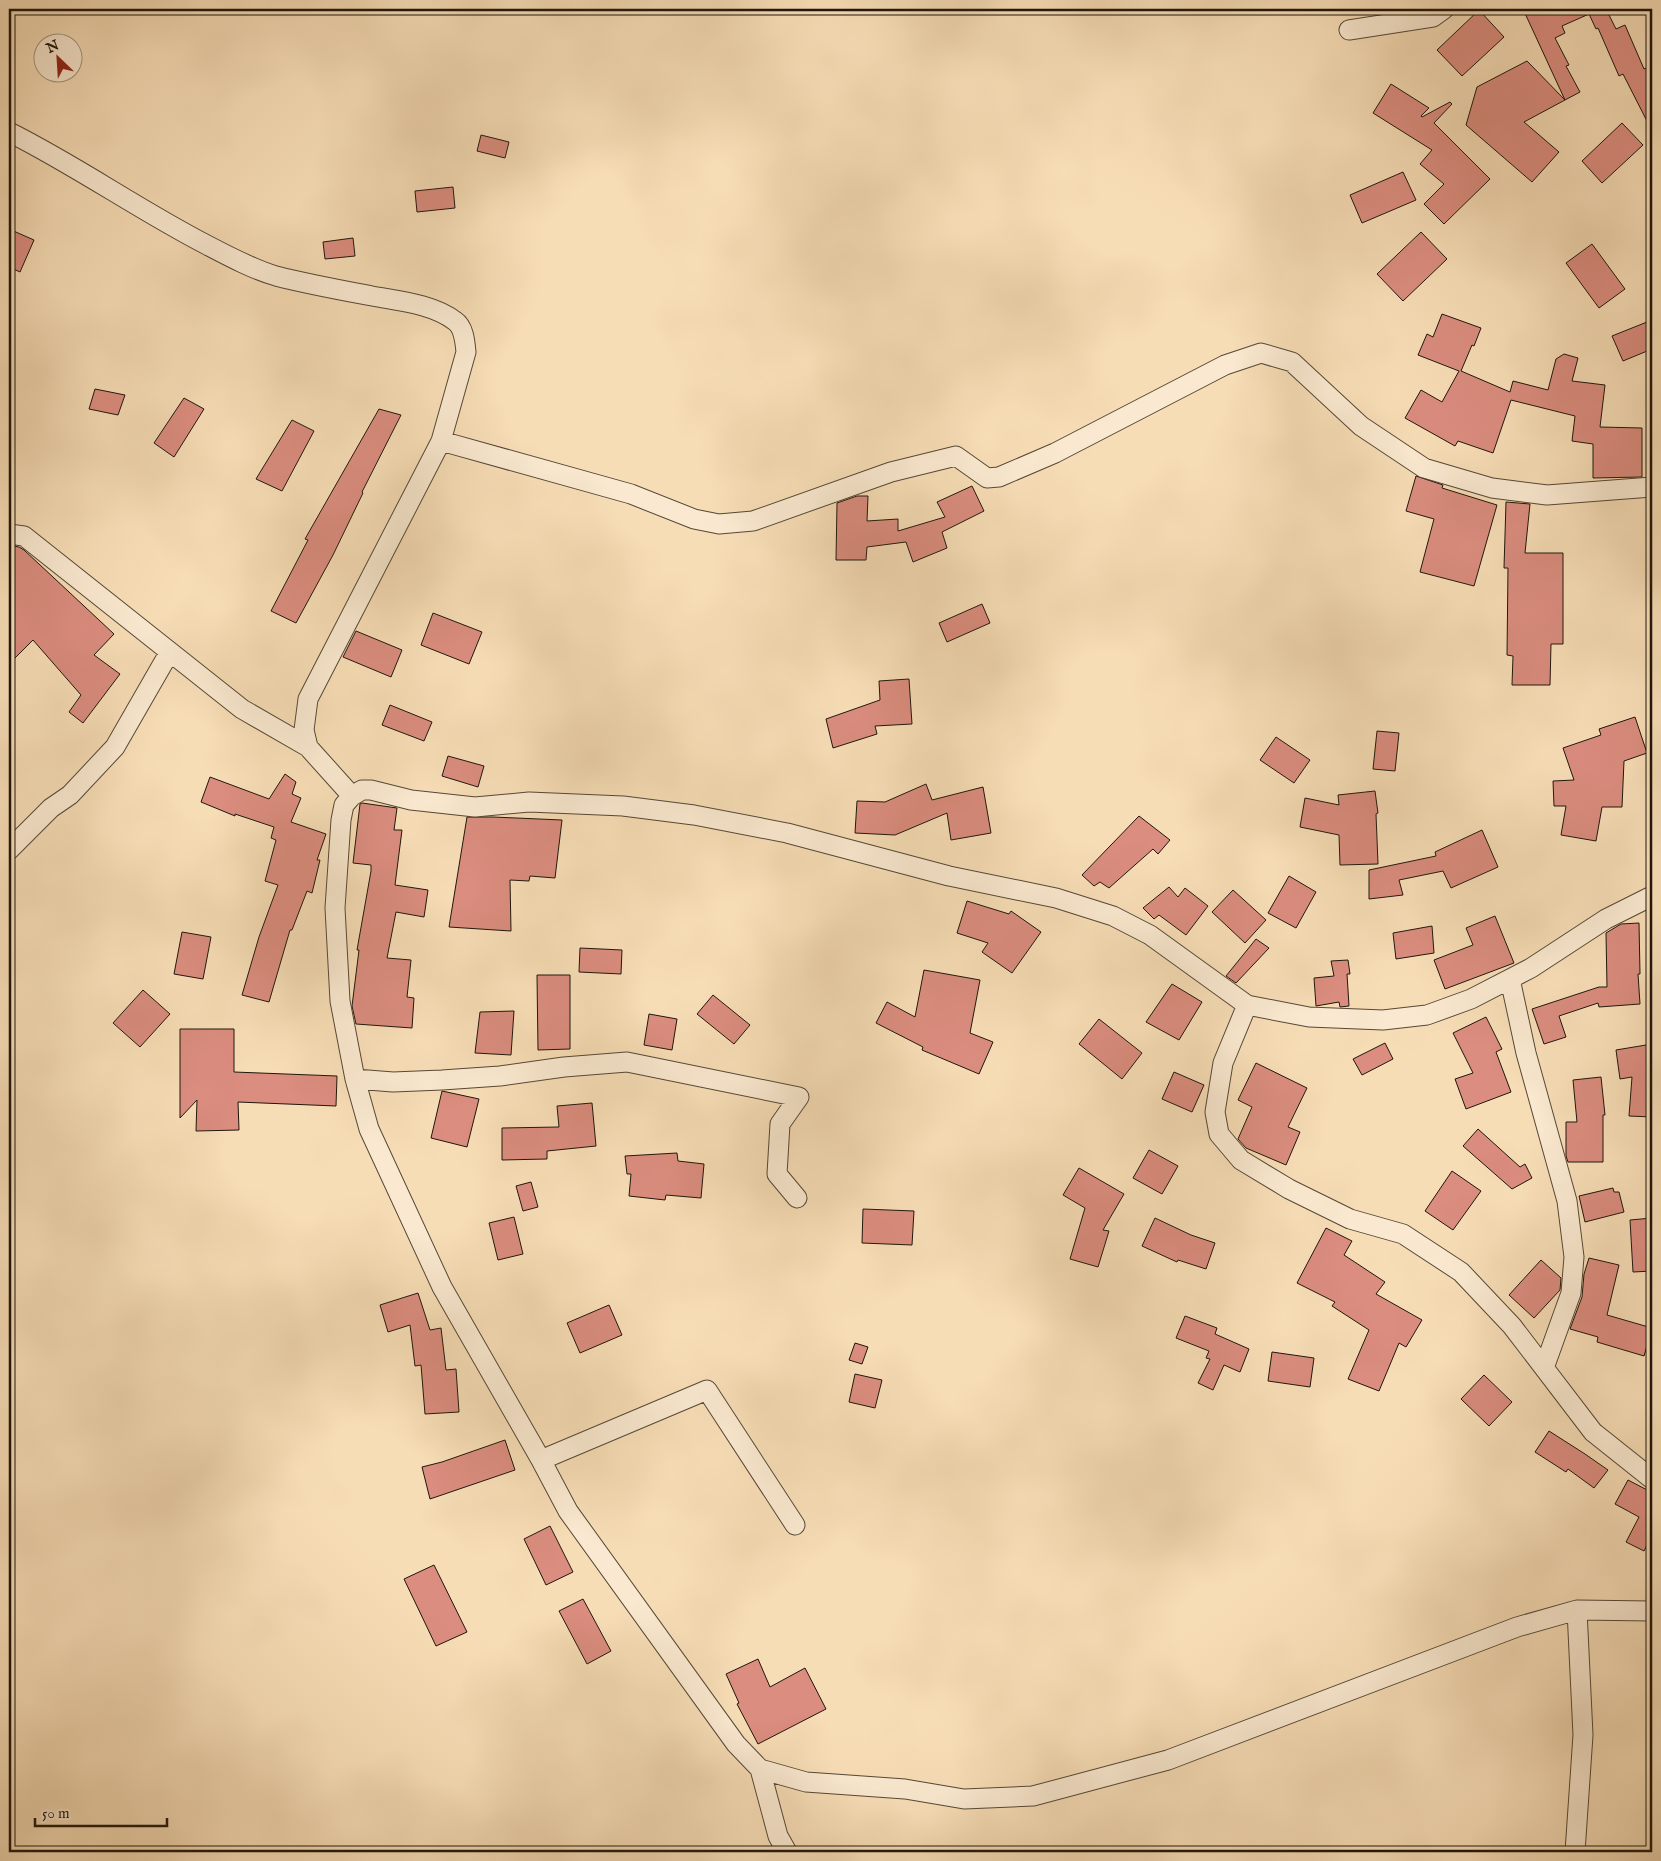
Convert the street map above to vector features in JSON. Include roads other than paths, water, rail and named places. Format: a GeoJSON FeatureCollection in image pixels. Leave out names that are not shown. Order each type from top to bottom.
{"type":"FeatureCollection","features":[{"type":"Feature","properties":{"kind":"street"},"geometry":{"type":"LineString","coordinates":[[1350,30],[1433,17],[1444,9]]}},
{"type":"Feature","properties":{"kind":"street"},"geometry":{"type":"LineString","coordinates":[[9,132],[41,148],[183,232],[230,257],[268,274],[435,311],[456,322],[464,338],[466,352],[441,441],[308,699],[304,730],[308,748]]}},
{"type":"Feature","properties":{"kind":"street"},"geometry":{"type":"LineString","coordinates":[[441,441],[631,494],[694,519],[719,524],[753,522],[891,472],[950,457],[956,456],[987,478],[999,477],[1054,453],[1225,365],[1261,353],[1292,362],[1361,426],[1424,468],[1492,488],[1547,495],[1652,487]]}},
{"type":"Feature","properties":{"kind":"street"},"geometry":{"type":"LineString","coordinates":[[9,534],[24,536],[242,710],[308,748],[352,796]]}},
{"type":"Feature","properties":{"kind":"street"},"geometry":{"type":"LineString","coordinates":[[9,850],[51,808],[76,789],[115,747],[169,653]]}},
{"type":"Feature","properties":{"kind":"street"},"geometry":{"type":"LineString","coordinates":[[787,1852],[778,1836],[760,1769],[736,1744],[568,1511],[442,1287],[370,1128],[355,1079],[340,1001],[335,908],[341,820],[344,805],[352,796],[362,790],[371,790],[411,800],[475,807],[529,802],[623,806],[694,815],[786,833],[949,876],[1066,901],[1113,916],[1150,935],[1247,1005],[1309,1017],[1382,1020],[1428,1015],[1471,999],[1531,968],[1606,919],[1652,896]]}},
{"type":"Feature","properties":{"kind":"street"},"geometry":{"type":"LineString","coordinates":[[1510,979],[1526,1054],[1567,1201],[1574,1257],[1571,1293],[1544,1368]]}},
{"type":"Feature","properties":{"kind":"street"},"geometry":{"type":"LineString","coordinates":[[1247,1005],[1223,1063],[1215,1112],[1218,1134],[1241,1160],[1288,1189],[1350,1220],[1402,1234],[1461,1272],[1512,1326],[1593,1432],[1652,1479]]}},
{"type":"Feature","properties":{"kind":"street"},"geometry":{"type":"LineString","coordinates":[[355,1079],[393,1082],[442,1080],[500,1076],[564,1067],[627,1062],[798,1097],[780,1124],[777,1174],[797,1198]]}},
{"type":"Feature","properties":{"kind":"street"},"geometry":{"type":"LineString","coordinates":[[541,1460],[707,1390],[795,1525]]}},
{"type":"Feature","properties":{"kind":"street"},"geometry":{"type":"LineString","coordinates":[[760,1769],[806,1782],[905,1789],[964,1799],[1033,1796],[1168,1760],[1517,1627],[1577,1610],[1652,1611]]}},
{"type":"Feature","properties":{"kind":"street"},"geometry":{"type":"LineString","coordinates":[[1575,1852],[1583,1735],[1577,1610]]}}]}
